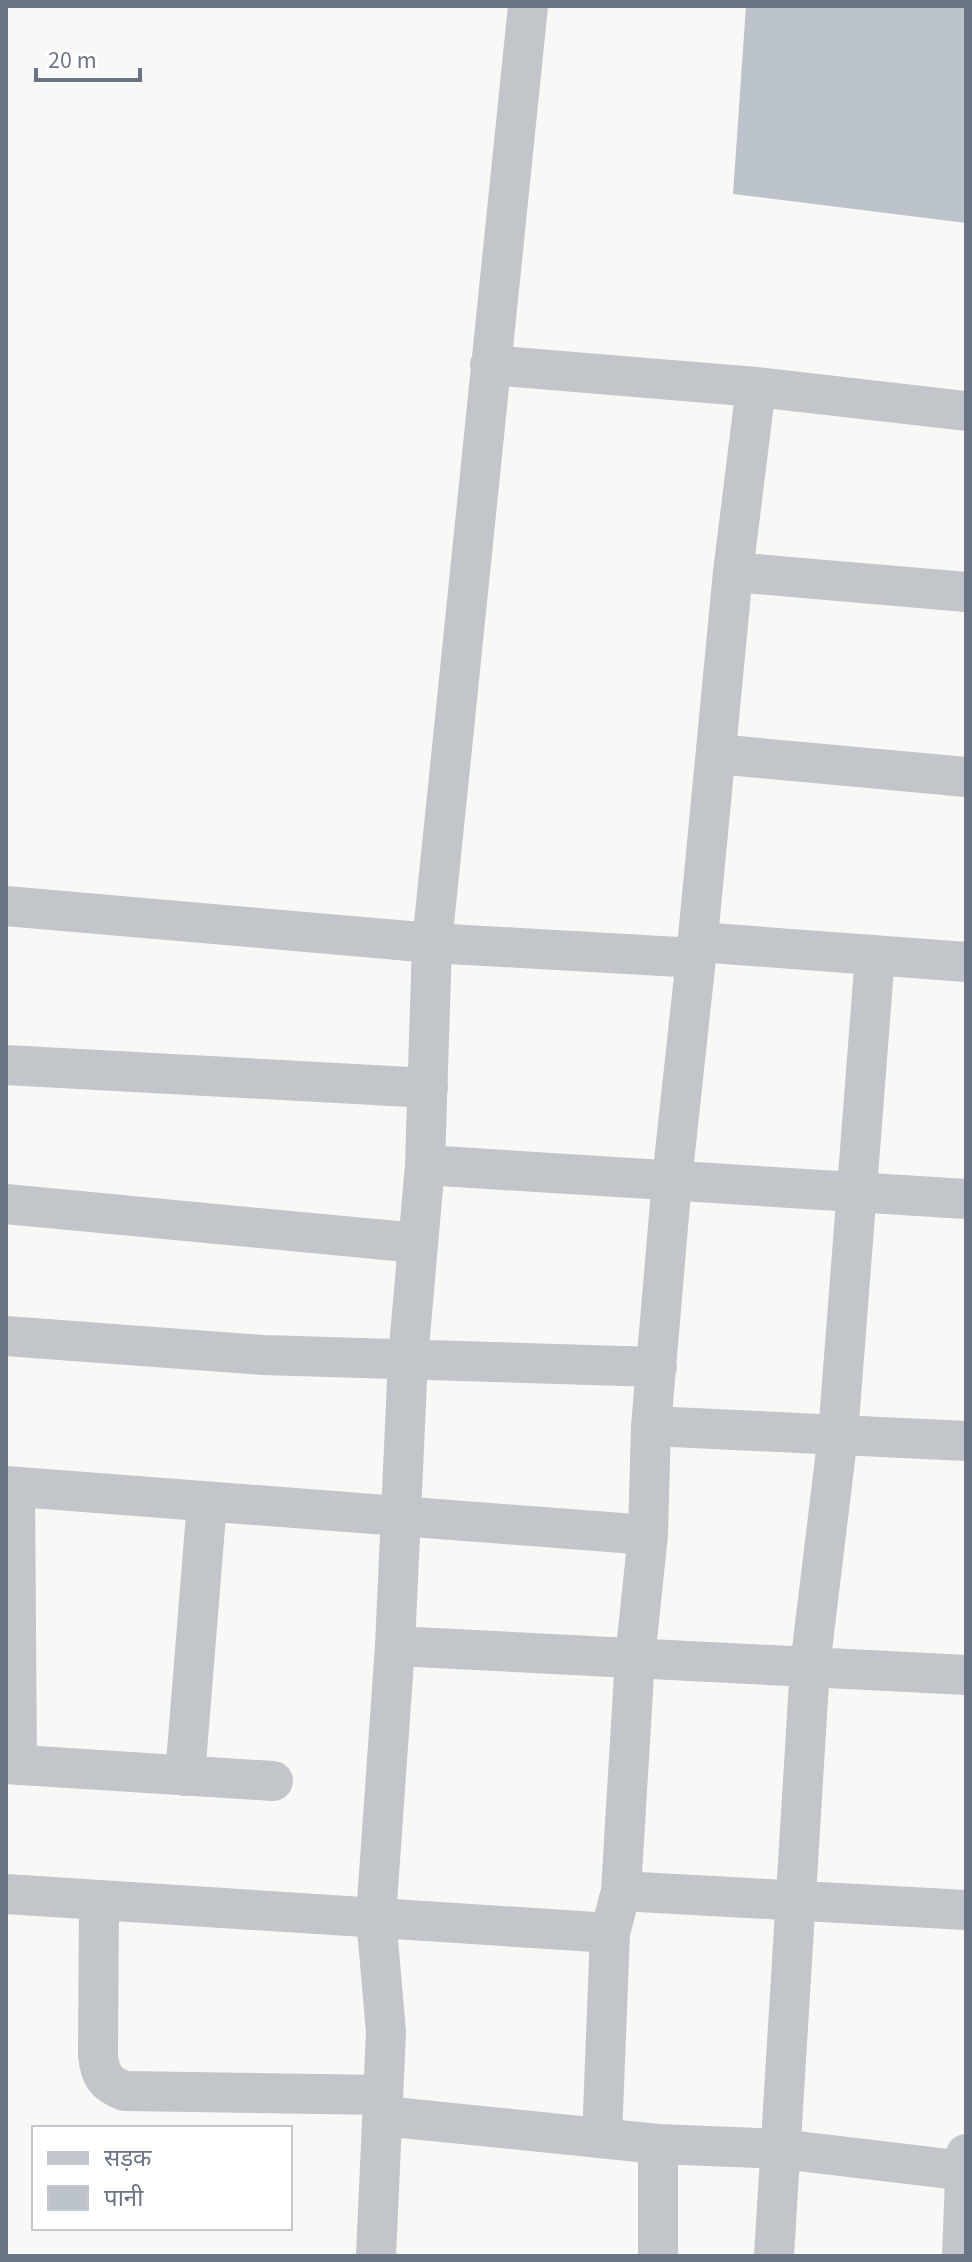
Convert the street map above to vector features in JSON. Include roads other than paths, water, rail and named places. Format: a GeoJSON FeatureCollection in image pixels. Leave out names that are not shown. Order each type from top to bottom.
{"type":"FeatureCollection","features":[{"type":"Feature","properties":{"kind":"street"},"geometry":{"type":"LineString","coordinates":[[376,2256],[386,2032],[376,1917],[395,1646],[408,1359],[425,1165],[432,943],[528,6]]}},
{"type":"Feature","properties":{"kind":"street"},"geometry":{"type":"LineString","coordinates":[[490,365],[756,387],[966,411]]}},
{"type":"Feature","properties":{"kind":"street"},"geometry":{"type":"LineString","coordinates":[[602,2138],[610,1933],[621,1891],[635,1658],[648,1535],[651,1426],[672,1180],[733,572],[756,387]]}},
{"type":"Feature","properties":{"kind":"street"},"geometry":{"type":"LineString","coordinates":[[733,572],[966,592]]}},
{"type":"Feature","properties":{"kind":"street"},"geometry":{"type":"LineString","coordinates":[[716,754],[966,777]]}},
{"type":"Feature","properties":{"kind":"street"},"geometry":{"type":"LineString","coordinates":[[6,906],[432,943],[875,955],[966,962]]}},
{"type":"Feature","properties":{"kind":"street"},"geometry":{"type":"LineString","coordinates":[[774,2256],[810,1666],[838,1435],[875,955]]}},
{"type":"Feature","properties":{"kind":"street"},"geometry":{"type":"LineString","coordinates":[[6,1065],[428,1088]]}},
{"type":"Feature","properties":{"kind":"street"},"geometry":{"type":"LineString","coordinates":[[425,1165],[966,1199]]}},
{"type":"Feature","properties":{"kind":"street"},"geometry":{"type":"LineString","coordinates":[[6,1204],[417,1243]]}},
{"type":"Feature","properties":{"kind":"street"},"geometry":{"type":"LineString","coordinates":[[6,1336],[263,1355],[657,1367]]}},
{"type":"Feature","properties":{"kind":"street"},"geometry":{"type":"LineString","coordinates":[[651,1426],[966,1441]]}},
{"type":"Feature","properties":{"kind":"street"},"geometry":{"type":"LineString","coordinates":[[273,1781],[11,1765],[10,1486],[648,1535]]}},
{"type":"Feature","properties":{"kind":"street"},"geometry":{"type":"LineString","coordinates":[[185,1776],[207,1502]]}},
{"type":"Feature","properties":{"kind":"street"},"geometry":{"type":"LineString","coordinates":[[395,1646],[966,1675]]}},
{"type":"Feature","properties":{"kind":"street"},"geometry":{"type":"LineString","coordinates":[[621,1891],[966,1910]]}},
{"type":"Feature","properties":{"kind":"street"},"geometry":{"type":"LineString","coordinates":[[6,1894],[610,1933]]}},
{"type":"Feature","properties":{"kind":"street"},"geometry":{"type":"LineString","coordinates":[[99,1900],[100,2073],[109,2085],[125,2091],[383,2106],[602,2138],[658,2144],[781,2149],[966,2171]]}},
{"type":"Feature","properties":{"kind":"street"},"geometry":{"type":"LineString","coordinates":[[658,2144],[658,2256]]}},
{"type":"Feature","properties":{"kind":"street"},"geometry":{"type":"LineString","coordinates":[[962,2256],[966,2154]]}},
{"type":"Feature","properties":{"kind":"water"},"geometry":{"type":"Polygon","coordinates":[[[746,6],[966,6],[966,223],[733,194],[746,6]]]}}]}
